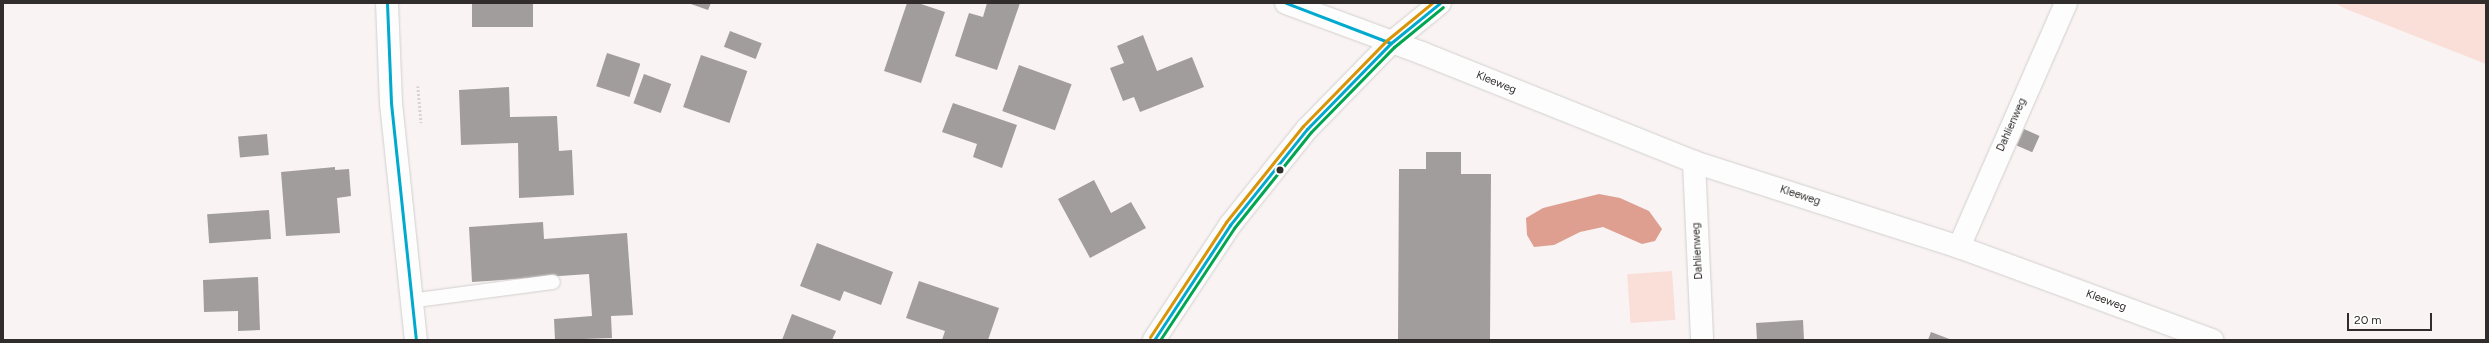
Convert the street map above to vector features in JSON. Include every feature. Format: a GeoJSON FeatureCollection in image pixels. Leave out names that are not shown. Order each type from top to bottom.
{"type":"FeatureCollection","features":[{"type":"Feature","properties":{"kind":"street"},"geometry":{"type":"LineString","coordinates":[[387,3],[391,103],[410,301],[416,340]]}},
{"type":"Feature","properties":{"kind":"street","name":"Kleeweg"},"geometry":{"type":"LineString","coordinates":[[1286,3],[1694,162],[1959,247],[2212,340]]}},
{"type":"Feature","properties":{"kind":"street"},"geometry":{"type":"LineString","coordinates":[[1154,340],[1230,225],[1266,178],[1307,129],[1390,43],[1440,3]]}},
{"type":"Feature","properties":{"kind":"street","name":"Dahlienweg"},"geometry":{"type":"LineString","coordinates":[[1959,247],[2066,3]]}},
{"type":"Feature","properties":{"kind":"street","name":"Dahlienweg"},"geometry":{"type":"LineString","coordinates":[[1694,162],[1702,340]]}},
{"type":"Feature","properties":{"kind":"lane"},"geometry":{"type":"LineString","coordinates":[[410,301],[554,282]]}},
{"type":"Feature","properties":{"kind":"shaded area"},"geometry":{"type":"Polygon","coordinates":[[[2335,3],[2486,3],[2486,64],[2346,9],[2335,3]]]}},
{"type":"Feature","properties":{"kind":"shaded area"},"geometry":{"type":"Polygon","coordinates":[[[1599,194],[1620,198],[1649,211],[1662,229],[1655,241],[1642,244],[1603,227],[1580,232],[1554,245],[1534,247],[1527,235],[1526,218],[1543,208],[1599,194]]]}},
{"type":"Feature","properties":{"kind":"shaded area"},"geometry":{"type":"Polygon","coordinates":[[[1672,271],[1675,320],[1631,323],[1627,274],[1672,271]]]}},
{"type":"Feature","properties":{"kind":"building"},"geometry":{"type":"Polygon","coordinates":[[[472,3],[533,3],[533,27],[472,27],[472,3]]]}},
{"type":"Feature","properties":{"kind":"building"},"geometry":{"type":"Polygon","coordinates":[[[688,3],[711,3],[708,10],[688,3]]]}},
{"type":"Feature","properties":{"kind":"building"},"geometry":{"type":"Polygon","coordinates":[[[907,3],[918,3],[945,12],[921,83],[884,71],[907,3]]]}},
{"type":"Feature","properties":{"kind":"building"},"geometry":{"type":"Polygon","coordinates":[[[987,3],[1020,3],[997,70],[955,56],[969,13],[983,17],[987,3]]]}},
{"type":"Feature","properties":{"kind":"building"},"geometry":{"type":"Polygon","coordinates":[[[730,31],[762,43],[756,59],[724,47],[730,31]]]}},
{"type":"Feature","properties":{"kind":"building"},"geometry":{"type":"Polygon","coordinates":[[[1143,35],[1157,71],[1192,57],[1204,87],[1140,112],[1134,97],[1123,101],[1110,68],[1124,63],[1117,46],[1143,35]]]}},
{"type":"Feature","properties":{"kind":"building"},"geometry":{"type":"Polygon","coordinates":[[[607,53],[640,64],[629,97],[596,86],[607,53]]]}},
{"type":"Feature","properties":{"kind":"building"},"geometry":{"type":"Polygon","coordinates":[[[701,55],[747,71],[729,123],[683,107],[701,55]]]}},
{"type":"Feature","properties":{"kind":"building"},"geometry":{"type":"Polygon","coordinates":[[[1019,65],[1072,84],[1055,130],[1002,111],[1019,65]]]}},
{"type":"Feature","properties":{"kind":"building"},"geometry":{"type":"Polygon","coordinates":[[[644,74],[671,84],[661,113],[633,103],[644,74]]]}},
{"type":"Feature","properties":{"kind":"building"},"geometry":{"type":"Polygon","coordinates":[[[509,87],[510,117],[557,116],[559,151],[572,150],[574,195],[519,198],[518,143],[461,145],[459,90],[509,87]]]}},
{"type":"Feature","properties":{"kind":"building"},"geometry":{"type":"Polygon","coordinates":[[[953,103],[1017,125],[1002,168],[973,157],[977,144],[942,132],[953,103]]]}},
{"type":"Feature","properties":{"kind":"building"},"geometry":{"type":"Polygon","coordinates":[[[2024,129],[2040,136],[2032,152],[2017,145],[2024,129]]]}},
{"type":"Feature","properties":{"kind":"building"},"geometry":{"type":"Polygon","coordinates":[[[267,134],[269,155],[240,157],[238,137],[267,134]]]}},
{"type":"Feature","properties":{"kind":"building"},"geometry":{"type":"Polygon","coordinates":[[[1426,152],[1461,152],[1461,174],[1491,174],[1490,340],[1398,340],[1399,169],[1426,169],[1426,152]]]}},
{"type":"Feature","properties":{"kind":"building"},"geometry":{"type":"Polygon","coordinates":[[[335,167],[335,170],[349,169],[351,196],[337,198],[340,233],[286,236],[281,172],[335,167]]]}},
{"type":"Feature","properties":{"kind":"building"},"geometry":{"type":"Polygon","coordinates":[[[1094,180],[1111,213],[1131,202],[1146,228],[1090,258],[1058,199],[1094,180]]]}},
{"type":"Feature","properties":{"kind":"building"},"geometry":{"type":"Polygon","coordinates":[[[269,210],[271,239],[209,243],[207,214],[269,210]]]}},
{"type":"Feature","properties":{"kind":"building"},"geometry":{"type":"Polygon","coordinates":[[[543,222],[544,239],[627,233],[633,315],[611,316],[612,338],[555,340],[554,319],[592,316],[589,274],[472,282],[469,227],[543,222]]]}},
{"type":"Feature","properties":{"kind":"building"},"geometry":{"type":"Polygon","coordinates":[[[817,243],[893,272],[881,305],[844,291],[840,301],[800,286],[817,243]]]}},
{"type":"Feature","properties":{"kind":"building"},"geometry":{"type":"Polygon","coordinates":[[[258,277],[260,330],[238,331],[238,311],[204,312],[203,280],[258,277]]]}},
{"type":"Feature","properties":{"kind":"building"},"geometry":{"type":"Polygon","coordinates":[[[919,281],[999,308],[988,340],[942,340],[945,331],[906,318],[919,281]]]}},
{"type":"Feature","properties":{"kind":"building"},"geometry":{"type":"Polygon","coordinates":[[[792,314],[836,331],[832,340],[782,340],[792,314]]]}},
{"type":"Feature","properties":{"kind":"building"},"geometry":{"type":"Polygon","coordinates":[[[1803,320],[1804,340],[1757,340],[1756,323],[1803,320]]]}},
{"type":"Feature","properties":{"kind":"building"},"geometry":{"type":"Polygon","coordinates":[[[1931,332],[1952,340],[1928,340],[1931,332]]]}},
{"type":"Feature","properties":{"kind":"transit line"},"geometry":{"type":"LineString","coordinates":[[387,3],[391,103],[416,340]]}},
{"type":"Feature","properties":{"kind":"transit line"},"geometry":{"type":"LineString","coordinates":[[1286,3],[1391,43]]}},
{"type":"Feature","properties":{"kind":"transit line"},"geometry":{"type":"LineString","coordinates":[[1150,337],[1226,222],[1303,126],[1387,40],[1432,3]]}},
{"type":"Feature","properties":{"kind":"transit line"},"geometry":{"type":"LineString","coordinates":[[1154,340],[1230,225],[1307,129],[1391,43],[1440,3]]}},
{"type":"Feature","properties":{"kind":"transit line"},"geometry":{"type":"LineString","coordinates":[[1160,340],[1234,228],[1311,132],[1394,47],[1443,7]]}}]}
